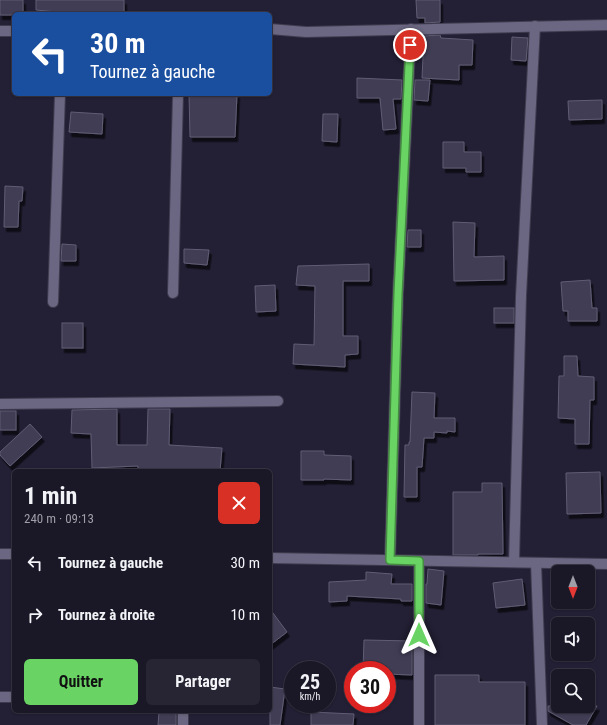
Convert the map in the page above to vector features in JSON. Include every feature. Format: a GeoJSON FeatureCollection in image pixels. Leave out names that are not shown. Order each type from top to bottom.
{"type":"FeatureCollection","features":[{"type":"Feature","properties":{"kind":"street"},"geometry":{"type":"LineString","coordinates":[[272,29],[306,32],[607,25]]}},
{"type":"Feature","properties":{"kind":"street"},"geometry":{"type":"LineString","coordinates":[[514,562],[521,296],[535,26]]}},
{"type":"Feature","properties":{"kind":"street"},"geometry":{"type":"LineString","coordinates":[[390,560],[398,294],[411,29]]}},
{"type":"Feature","properties":{"kind":"street"},"geometry":{"type":"LineString","coordinates":[[0,31],[12,31]]}},
{"type":"Feature","properties":{"kind":"street"},"geometry":{"type":"LineString","coordinates":[[53,302],[60,96]]}},
{"type":"Feature","properties":{"kind":"street"},"geometry":{"type":"LineString","coordinates":[[173,293],[178,96]]}},
{"type":"Feature","properties":{"kind":"street"},"geometry":{"type":"LineString","coordinates":[[0,404],[278,402]]}},
{"type":"Feature","properties":{"kind":"street"},"geometry":{"type":"LineString","coordinates":[[0,554],[12,554]]}},
{"type":"Feature","properties":{"kind":"street"},"geometry":{"type":"LineString","coordinates":[[272,558],[607,564]]}},
{"type":"Feature","properties":{"kind":"street"},"geometry":{"type":"LineString","coordinates":[[419,561],[419,725]]}},
{"type":"Feature","properties":{"kind":"street"},"geometry":{"type":"LineString","coordinates":[[536,563],[542,725]]}},
{"type":"Feature","properties":{"kind":"street"},"geometry":{"type":"LineString","coordinates":[[0,696],[12,697]]}},
{"type":"Feature","properties":{"kind":"street"},"geometry":{"type":"LineString","coordinates":[[183,713],[183,725]]}},
{"type":"Feature","properties":{"kind":"building"},"geometry":{"type":"Polygon","coordinates":[[[0,0],[23,0],[23,12],[12,12],[12,15],[0,15],[0,0]]]}},
{"type":"Feature","properties":{"kind":"building"},"geometry":{"type":"Polygon","coordinates":[[[36,0],[124,0],[124,12],[58,12],[36,10],[36,0]]]}},
{"type":"Feature","properties":{"kind":"building"},"geometry":{"type":"Polygon","coordinates":[[[416,0],[440,0],[440,22],[425,23],[425,18],[417,18],[416,0]]]}},
{"type":"Feature","properties":{"kind":"building"},"geometry":{"type":"Polygon","coordinates":[[[440,35],[441,38],[473,40],[472,65],[459,65],[459,80],[422,78],[424,36],[440,35]]]}},
{"type":"Feature","properties":{"kind":"building"},"geometry":{"type":"Polygon","coordinates":[[[512,37],[528,38],[526,61],[511,60],[512,37]]]}},
{"type":"Feature","properties":{"kind":"building"},"geometry":{"type":"Polygon","coordinates":[[[357,78],[402,80],[401,99],[393,99],[396,129],[383,130],[380,98],[357,98],[357,78]]]}},
{"type":"Feature","properties":{"kind":"building"},"geometry":{"type":"Polygon","coordinates":[[[415,80],[430,80],[428,101],[414,100],[415,80]]]}},
{"type":"Feature","properties":{"kind":"building"},"geometry":{"type":"Polygon","coordinates":[[[189,96],[237,96],[235,137],[190,137],[189,96]]]}},
{"type":"Feature","properties":{"kind":"building"},"geometry":{"type":"Polygon","coordinates":[[[602,100],[602,119],[569,120],[568,101],[602,100]]]}},
{"type":"Feature","properties":{"kind":"building"},"geometry":{"type":"Polygon","coordinates":[[[71,112],[103,114],[102,134],[69,132],[71,112]]]}},
{"type":"Feature","properties":{"kind":"building"},"geometry":{"type":"Polygon","coordinates":[[[323,114],[338,114],[337,142],[322,141],[323,114]]]}},
{"type":"Feature","properties":{"kind":"building"},"geometry":{"type":"Polygon","coordinates":[[[443,142],[464,142],[464,152],[481,152],[481,172],[466,172],[466,168],[443,168],[443,142]]]}},
{"type":"Feature","properties":{"kind":"building"},"geometry":{"type":"Polygon","coordinates":[[[5,186],[23,187],[22,201],[19,201],[18,227],[4,227],[5,186]]]}},
{"type":"Feature","properties":{"kind":"building"},"geometry":{"type":"Polygon","coordinates":[[[453,222],[475,223],[474,257],[504,256],[504,280],[454,281],[453,222]]]}},
{"type":"Feature","properties":{"kind":"building"},"geometry":{"type":"Polygon","coordinates":[[[408,230],[421,230],[421,247],[407,247],[408,230]]]}},
{"type":"Feature","properties":{"kind":"building"},"geometry":{"type":"Polygon","coordinates":[[[62,244],[76,245],[76,261],[61,261],[62,244]]]}},
{"type":"Feature","properties":{"kind":"building"},"geometry":{"type":"Polygon","coordinates":[[[184,249],[209,250],[207,265],[184,263],[184,249]]]}},
{"type":"Feature","properties":{"kind":"building"},"geometry":{"type":"Polygon","coordinates":[[[369,264],[369,281],[343,281],[343,336],[358,336],[358,354],[345,355],[345,367],[293,364],[294,344],[314,345],[315,286],[296,285],[298,266],[369,264]]]}},
{"type":"Feature","properties":{"kind":"building"},"geometry":{"type":"Polygon","coordinates":[[[590,280],[592,308],[597,308],[597,321],[568,321],[568,311],[563,311],[561,282],[590,280]]]}},
{"type":"Feature","properties":{"kind":"building"},"geometry":{"type":"Polygon","coordinates":[[[275,285],[276,311],[256,312],[255,286],[275,285]]]}},
{"type":"Feature","properties":{"kind":"building"},"geometry":{"type":"Polygon","coordinates":[[[494,308],[514,308],[514,323],[494,323],[494,308]]]}},
{"type":"Feature","properties":{"kind":"building"},"geometry":{"type":"Polygon","coordinates":[[[62,323],[83,323],[83,348],[62,348],[62,323]]]}},
{"type":"Feature","properties":{"kind":"building"},"geometry":{"type":"Polygon","coordinates":[[[564,356],[577,356],[578,376],[594,377],[594,400],[590,400],[589,444],[575,444],[575,419],[558,418],[559,376],[564,376],[564,356]]]}},
{"type":"Feature","properties":{"kind":"building"},"geometry":{"type":"Polygon","coordinates":[[[412,392],[435,393],[434,418],[455,418],[455,432],[434,432],[434,438],[424,438],[422,467],[417,467],[417,497],[404,497],[405,445],[409,445],[410,442],[412,392]]]}},
{"type":"Feature","properties":{"kind":"building"},"geometry":{"type":"Polygon","coordinates":[[[117,409],[117,445],[147,445],[148,409],[170,409],[169,445],[222,448],[220,469],[138,469],[138,466],[92,468],[91,434],[71,433],[72,410],[117,409]]]}},
{"type":"Feature","properties":{"kind":"building"},"geometry":{"type":"Polygon","coordinates":[[[0,411],[16,411],[16,430],[0,430],[0,411]]]}},
{"type":"Feature","properties":{"kind":"building"},"geometry":{"type":"Polygon","coordinates":[[[30,424],[42,437],[10,466],[0,455],[0,452],[30,424]]]}},
{"type":"Feature","properties":{"kind":"building"},"geometry":{"type":"Polygon","coordinates":[[[301,451],[324,451],[324,455],[351,456],[351,480],[301,480],[301,451]]]}},
{"type":"Feature","properties":{"kind":"building"},"geometry":{"type":"Polygon","coordinates":[[[600,472],[601,513],[567,514],[566,473],[600,472]]]}},
{"type":"Feature","properties":{"kind":"building"},"geometry":{"type":"Polygon","coordinates":[[[482,483],[502,483],[503,554],[453,555],[453,492],[482,492],[482,483]]]}},
{"type":"Feature","properties":{"kind":"building"},"geometry":{"type":"Polygon","coordinates":[[[428,569],[444,571],[441,605],[426,603],[428,569]]]}},
{"type":"Feature","properties":{"kind":"building"},"geometry":{"type":"Polygon","coordinates":[[[366,572],[392,574],[391,584],[412,584],[412,601],[347,596],[347,601],[329,602],[329,582],[366,580],[366,572]]]}},
{"type":"Feature","properties":{"kind":"building"},"geometry":{"type":"Polygon","coordinates":[[[522,579],[525,605],[496,608],[493,583],[522,579]]]}},
{"type":"Feature","properties":{"kind":"building"},"geometry":{"type":"Polygon","coordinates":[[[272,612],[287,632],[272,643],[272,612]]]}},
{"type":"Feature","properties":{"kind":"building"},"geometry":{"type":"Polygon","coordinates":[[[364,640],[412,641],[412,675],[396,674],[396,661],[363,661],[364,640]]]}},
{"type":"Feature","properties":{"kind":"building"},"geometry":{"type":"Polygon","coordinates":[[[435,675],[479,675],[479,682],[525,682],[525,725],[435,725],[435,675]]]}},
{"type":"Feature","properties":{"kind":"building"},"geometry":{"type":"Polygon","coordinates":[[[272,687],[284,689],[280,725],[270,725],[270,713],[272,713],[272,687]]]}},
{"type":"Feature","properties":{"kind":"building"},"geometry":{"type":"Polygon","coordinates":[[[548,706],[551,706],[551,713],[548,711],[548,706]]]}},
{"type":"Feature","properties":{"kind":"building"},"geometry":{"type":"Polygon","coordinates":[[[159,713],[176,713],[176,725],[158,725],[159,713]]]}},
{"type":"Feature","properties":{"kind":"building"},"geometry":{"type":"Polygon","coordinates":[[[311,713],[354,714],[353,725],[311,725],[311,713]]]}},
{"type":"Feature","properties":{"kind":"building"},"geometry":{"type":"Polygon","coordinates":[[[552,713],[593,713],[586,725],[573,725],[552,713]]]}},
{"type":"Feature","properties":{"kind":"route"},"geometry":{"type":"LineString","coordinates":[[410,45],[398,294],[390,560],[419,561],[419,635]]}}]}
